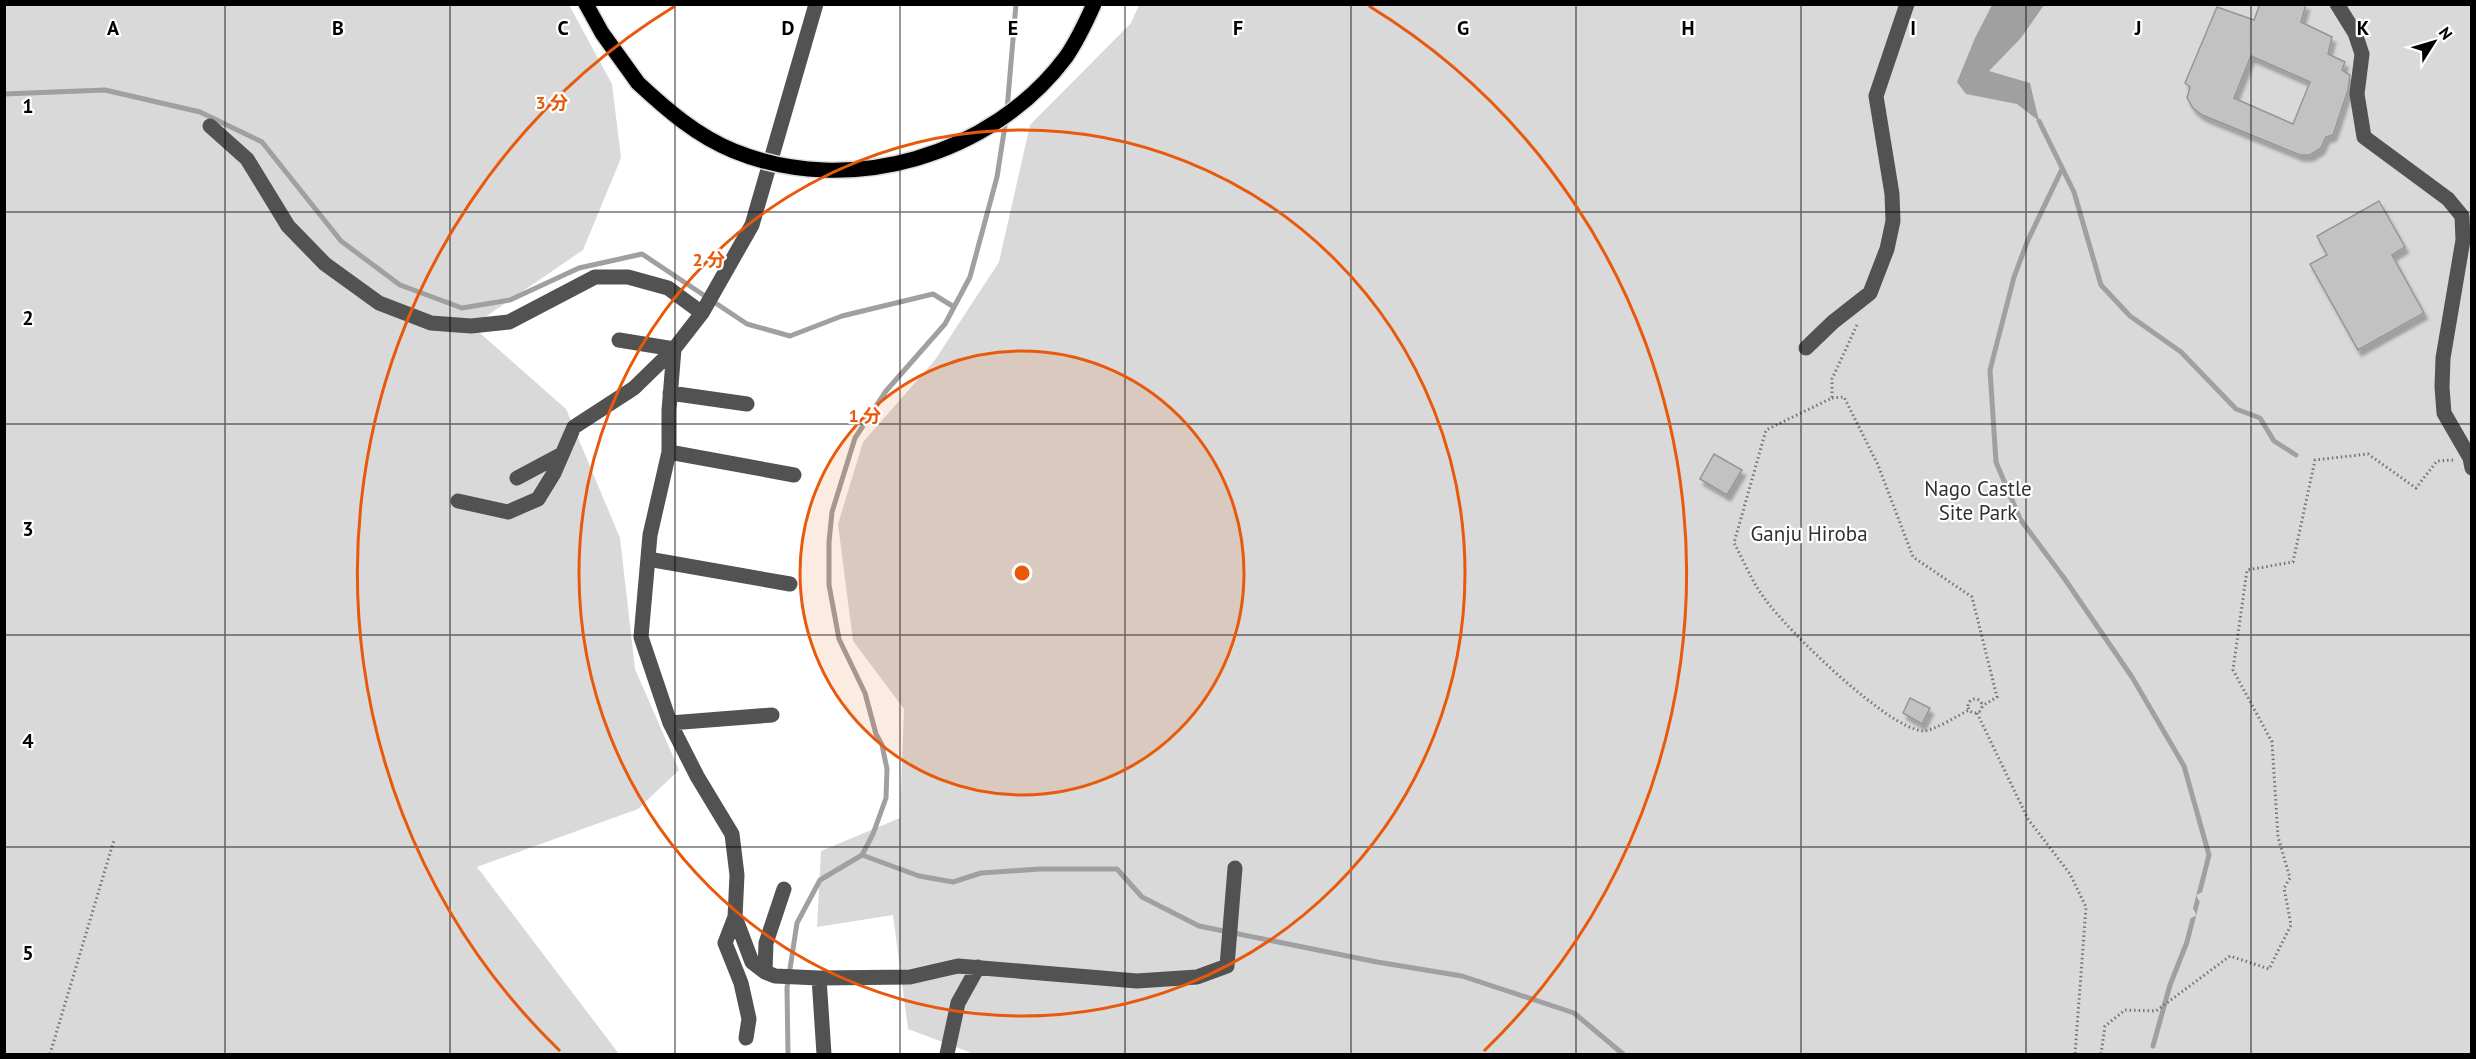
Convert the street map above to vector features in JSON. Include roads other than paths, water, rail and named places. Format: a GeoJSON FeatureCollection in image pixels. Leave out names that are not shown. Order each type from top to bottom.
{"type":"FeatureCollection","features":[{"type":"Feature","properties":{"kind":"main road"},"geometry":{"type":"LineString","coordinates":[[586,4],[602,33],[638,83],[676,117],[700,134],[736,152],[755,158],[796,168],[833,171],[899,164],[937,152],[998,121],[1025,100],[1066,56],[1094,4]]}},
{"type":"Feature","properties":{"kind":"street"},"geometry":{"type":"LineString","coordinates":[[458,501],[508,512],[538,499],[554,473],[574,427],[634,388],[674,349],[703,311],[752,225],[816,4]]}},
{"type":"Feature","properties":{"kind":"street"},"geometry":{"type":"LineString","coordinates":[[1806,348],[1833,322],[1870,293],[1887,249],[1893,221],[1892,194],[1876,96],[1907,4]]}},
{"type":"Feature","properties":{"kind":"street"},"geometry":{"type":"LineString","coordinates":[[2337,4],[2355,33],[2362,54],[2357,94],[2364,137],[2448,199],[2462,216],[2463,240],[2443,358],[2442,387],[2444,413],[2471,463]]}},
{"type":"Feature","properties":{"kind":"street"},"geometry":{"type":"LineString","coordinates":[[210,126],[247,159],[288,226],[325,264],[379,303],[431,323],[471,326],[509,322],[595,277],[628,277],[668,288],[703,311]]}},
{"type":"Feature","properties":{"kind":"street"},"geometry":{"type":"LineString","coordinates":[[619,340],[674,349]]}},
{"type":"Feature","properties":{"kind":"street"},"geometry":{"type":"LineString","coordinates":[[674,349],[670,393],[669,452],[650,535],[641,637],[670,723],[696,776],[732,834],[737,875],[735,917],[725,943],[741,983],[749,1019],[746,1038]]}},
{"type":"Feature","properties":{"kind":"street"},"geometry":{"type":"LineString","coordinates":[[670,393],[747,404]]}},
{"type":"Feature","properties":{"kind":"street"},"geometry":{"type":"LineString","coordinates":[[669,452],[794,475]]}},
{"type":"Feature","properties":{"kind":"street"},"geometry":{"type":"LineString","coordinates":[[516,478],[562,454]]}},
{"type":"Feature","properties":{"kind":"street"},"geometry":{"type":"LineString","coordinates":[[648,559],[790,584]]}},
{"type":"Feature","properties":{"kind":"street"},"geometry":{"type":"LineString","coordinates":[[670,723],[772,715]]}},
{"type":"Feature","properties":{"kind":"street"},"geometry":{"type":"LineString","coordinates":[[735,917],[752,962],[770,974],[812,978],[910,977],[958,966],[1137,981],[1197,977],[1227,966],[1235,868]]}},
{"type":"Feature","properties":{"kind":"street"},"geometry":{"type":"LineString","coordinates":[[770,974],[766,943],[784,889]]}},
{"type":"Feature","properties":{"kind":"street"},"geometry":{"type":"LineString","coordinates":[[947,1054],[958,1003],[978,968]]}},
{"type":"Feature","properties":{"kind":"street"},"geometry":{"type":"LineString","coordinates":[[812,978],[824,1054]]}},
{"type":"Feature","properties":{"kind":"waterway"},"geometry":{"type":"LineString","coordinates":[[1007,110],[1016,4]]}},
{"type":"Feature","properties":{"kind":"waterway"},"geometry":{"type":"LineString","coordinates":[[4,94],[105,90],[200,112],[262,142],[341,241],[400,285],[462,308],[510,300],[579,268],[642,254],[747,324],[790,336],[842,316],[933,294],[954,307]]}},
{"type":"Feature","properties":{"kind":"waterway"},"geometry":{"type":"LineString","coordinates":[[788,1054],[787,988],[797,923],[820,880],[862,855],[873,834],[886,798],[887,769],[882,745],[876,734],[865,693],[839,639],[829,585],[832,512],[855,438],[886,391],[945,324],[970,277],[997,177],[1006,119]]}},
{"type":"Feature","properties":{"kind":"waterway"},"geometry":{"type":"LineString","coordinates":[[2039,121],[2074,192],[2101,285],[2130,316],[2181,352],[2236,409],[2260,418],[2274,441],[2296,455]]}},
{"type":"Feature","properties":{"kind":"waterway"},"geometry":{"type":"LineString","coordinates":[[2062,169],[2028,240],[2014,277],[1990,370],[1996,462],[2020,519],[2132,677],[2184,766],[2209,855],[2187,942],[2170,985],[2153,1046]]}},
{"type":"Feature","properties":{"kind":"waterway"},"geometry":{"type":"LineString","coordinates":[[862,855],[919,876],[953,882],[981,873],[1040,869],[1117,869],[1142,897],[1199,926],[1377,962],[1462,976],[1574,1013],[1623,1054]]}},
{"type":"Feature","properties":{"kind":"tunnel"},"geometry":{"type":"LineString","coordinates":[[1854,1054],[2025,986],[2191,908],[2472,757]]}},
{"type":"Feature","properties":{"kind":"park label","name":"Nago Castle Site Park"},"geometry":{"type":"Point","coordinates":[1978,500]}},
{"type":"Feature","properties":{"kind":"park label","name":"Ganju Hiroba"},"geometry":{"type":"Point","coordinates":[1809,533]}}]}
